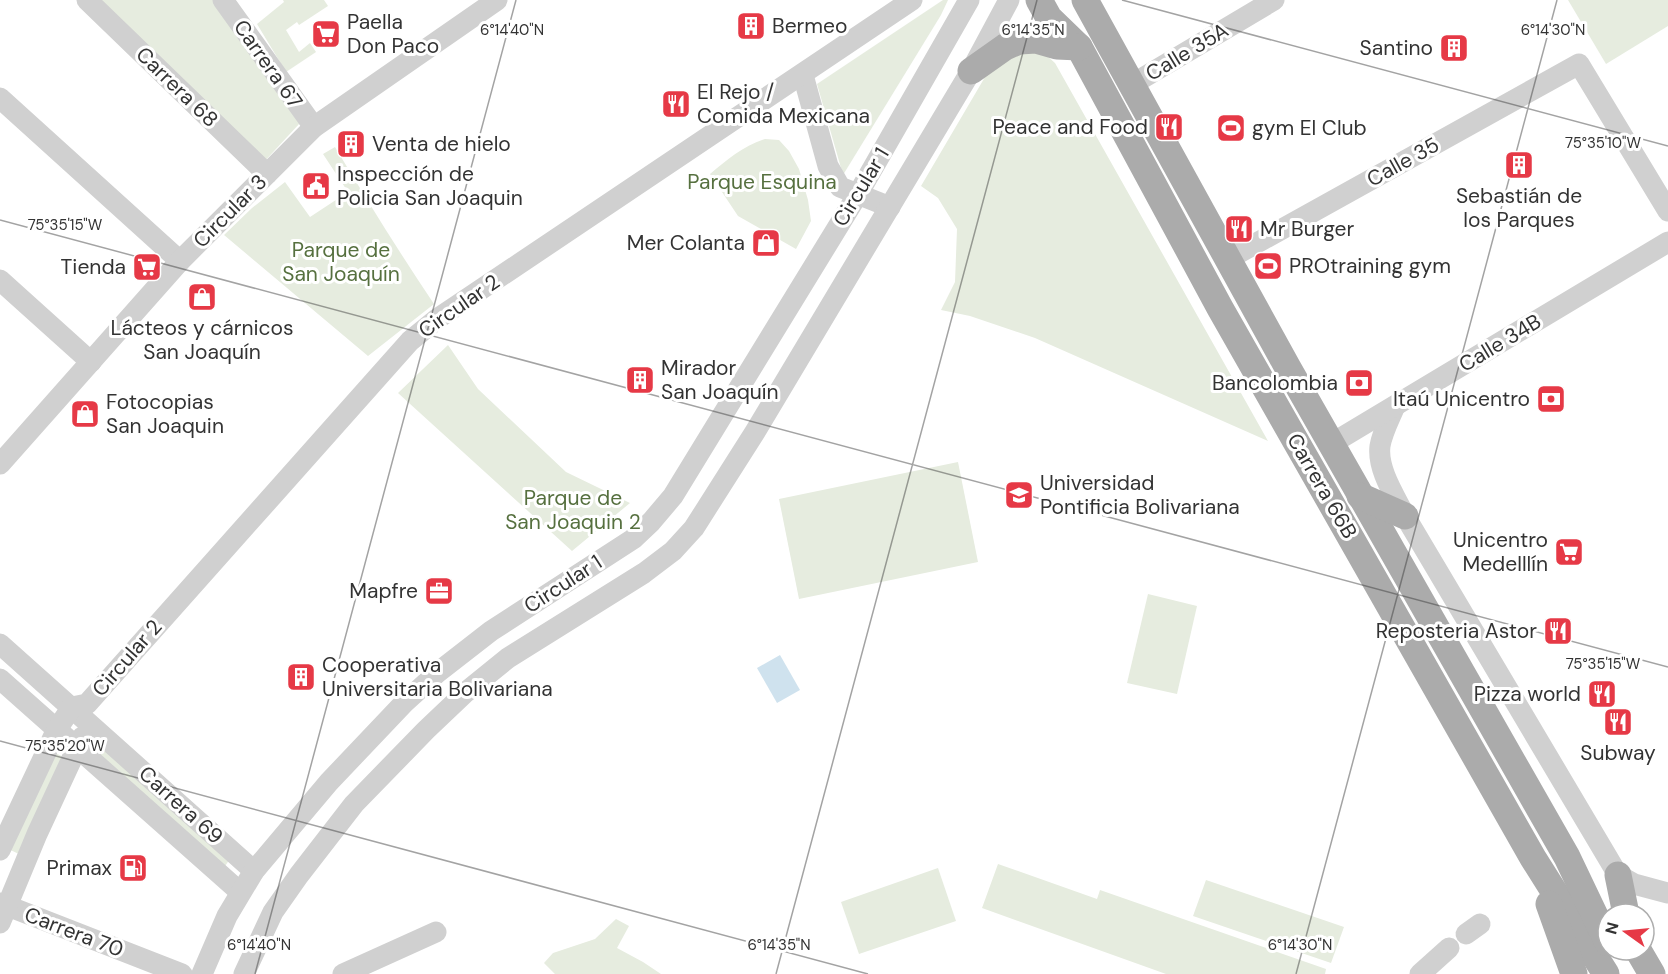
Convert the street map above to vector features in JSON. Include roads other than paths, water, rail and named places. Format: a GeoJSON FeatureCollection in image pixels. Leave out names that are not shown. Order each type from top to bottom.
{"type":"FeatureCollection","features":[{"type":"Feature","properties":{"kind":"main road","name":"Carrera 66B"},"geometry":{"type":"LineString","coordinates":[[1039,0],[1049,18],[1079,47],[1220,308],[1533,858],[1606,974]]}},
{"type":"Feature","properties":{"kind":"main road","name":"Carrera 66B"},"geometry":{"type":"LineString","coordinates":[[1085,0],[1360,496],[1567,857],[1596,918]]}},
{"type":"Feature","properties":{"kind":"main road"},"geometry":{"type":"LineString","coordinates":[[971,71],[1005,47],[1019,41],[1036,40],[1057,46],[1079,47]]}},
{"type":"Feature","properties":{"kind":"main road"},"geometry":{"type":"LineString","coordinates":[[1360,496],[1405,516]]}},
{"type":"Feature","properties":{"kind":"main road"},"geometry":{"type":"LineString","coordinates":[[1567,857],[1602,902]]}},
{"type":"Feature","properties":{"kind":"main road"},"geometry":{"type":"LineString","coordinates":[[1533,858],[1574,974]]}},
{"type":"Feature","properties":{"kind":"main road"},"geometry":{"type":"LineString","coordinates":[[1618,875],[1624,902]]}},
{"type":"Feature","properties":{"kind":"street","name":"Carrera 68"},"geometry":{"type":"LineString","coordinates":[[87,0],[267,174]]}},
{"type":"Feature","properties":{"kind":"street","name":"Carrera 67"},"geometry":{"type":"LineString","coordinates":[[223,0],[314,127]]}},
{"type":"Feature","properties":{"kind":"street","name":"Circular 3"},"geometry":{"type":"LineString","coordinates":[[0,464],[180,261],[314,127],[497,0]]}},
{"type":"Feature","properties":{"kind":"street","name":"Circular 2"},"geometry":{"type":"LineString","coordinates":[[0,850],[57,729],[83,711],[410,341],[437,319],[912,0]]}},
{"type":"Feature","properties":{"kind":"street","name":"Circular 1"},"geometry":{"type":"LineString","coordinates":[[202,974],[240,892],[254,871],[329,782],[404,704],[437,673],[491,631],[633,539],[673,496],[858,194],[969,0]]}},
{"type":"Feature","properties":{"kind":"street","name":"Circular 1"},"geometry":{"type":"LineString","coordinates":[[244,974],[273,912],[299,875],[354,804],[426,730],[466,692],[508,658],[644,573],[683,542],[694,528],[755,432],[890,207],[971,71],[1009,0]]}},
{"type":"Feature","properties":{"kind":"street","name":"Calle 35A"},"geometry":{"type":"LineString","coordinates":[[1131,85],[1274,0]]}},
{"type":"Feature","properties":{"kind":"street","name":"Calle 35"},"geometry":{"type":"LineString","coordinates":[[1228,260],[1579,64],[1668,211]]}},
{"type":"Feature","properties":{"kind":"street"},"geometry":{"type":"LineString","coordinates":[[803,75],[828,166],[840,187],[890,207]]}},
{"type":"Feature","properties":{"kind":"street"},"geometry":{"type":"LineString","coordinates":[[0,98],[180,261]]}},
{"type":"Feature","properties":{"kind":"street","name":"Calle 34B"},"geometry":{"type":"LineString","coordinates":[[1331,444],[1668,242]]}},
{"type":"Feature","properties":{"kind":"street"},"geometry":{"type":"LineString","coordinates":[[0,280],[91,362]]}},
{"type":"Feature","properties":{"kind":"street"},"geometry":{"type":"LineString","coordinates":[[1395,406],[1380,445],[1380,458],[1405,516],[1618,875],[1634,884],[1668,893]]}},
{"type":"Feature","properties":{"kind":"street","name":"Carrera 69"},"geometry":{"type":"LineString","coordinates":[[0,644],[83,711],[254,871]]}},
{"type":"Feature","properties":{"kind":"street","name":"Carrera 69"},"geometry":{"type":"LineString","coordinates":[[0,679],[240,892]]}},
{"type":"Feature","properties":{"kind":"street","name":"Circular 2"},"geometry":{"type":"LineString","coordinates":[[2,911],[76,746],[83,711]]}},
{"type":"Feature","properties":{"kind":"street","name":"Carrera 70"},"geometry":{"type":"LineString","coordinates":[[2,911],[182,974]]}},
{"type":"Feature","properties":{"kind":"street"},"geometry":{"type":"LineString","coordinates":[[343,974],[436,932]]}},
{"type":"Feature","properties":{"kind":"street"},"geometry":{"type":"LineString","coordinates":[[1420,974],[1449,948]]}},
{"type":"Feature","properties":{"kind":"water"},"geometry":{"type":"Polygon","coordinates":[[[780,655],[800,690],[777,703],[757,668],[780,655]]]}},
{"type":"Feature","properties":{"kind":"place","name":"Bermeo"},"geometry":{"type":"Point","coordinates":[751,26]}},
{"type":"Feature","properties":{"kind":"place","name":"Paella Don Paco"},"geometry":{"type":"Point","coordinates":[326,34]}},
{"type":"Feature","properties":{"kind":"place","name":"Santino"},"geometry":{"type":"Point","coordinates":[1454,48]}},
{"type":"Feature","properties":{"kind":"place","name":"El Rejo / Comida Mexicana"},"geometry":{"type":"Point","coordinates":[676,104]}},
{"type":"Feature","properties":{"kind":"place","name":"Peace and Food"},"geometry":{"type":"Point","coordinates":[1169,127]}},
{"type":"Feature","properties":{"kind":"place","name":"gym El Club"},"geometry":{"type":"Point","coordinates":[1231,128]}},
{"type":"Feature","properties":{"kind":"place","name":"Venta de hielo"},"geometry":{"type":"Point","coordinates":[351,144]}},
{"type":"Feature","properties":{"kind":"place","name":"Sebastián de los Parques"},"geometry":{"type":"Point","coordinates":[1519,165]}},
{"type":"Feature","properties":{"kind":"place","name":"Inspección de Policia San Joaquin"},"geometry":{"type":"Point","coordinates":[316,186]}},
{"type":"Feature","properties":{"kind":"place","name":"Mr Burger"},"geometry":{"type":"Point","coordinates":[1239,229]}},
{"type":"Feature","properties":{"kind":"place","name":"Mer Colanta"},"geometry":{"type":"Point","coordinates":[766,243]}},
{"type":"Feature","properties":{"kind":"place","name":"PROtraining gym"},"geometry":{"type":"Point","coordinates":[1268,266]}},
{"type":"Feature","properties":{"kind":"place","name":"Tienda"},"geometry":{"type":"Point","coordinates":[147,267]}},
{"type":"Feature","properties":{"kind":"place","name":"Lácteos y cárnicos San Joaquín"},"geometry":{"type":"Point","coordinates":[202,297]}},
{"type":"Feature","properties":{"kind":"place","name":"Mirador San Joaquín"},"geometry":{"type":"Point","coordinates":[640,380]}},
{"type":"Feature","properties":{"kind":"place","name":"Bancolombia"},"geometry":{"type":"Point","coordinates":[1359,383]}},
{"type":"Feature","properties":{"kind":"place","name":"Itaú Unicentro"},"geometry":{"type":"Point","coordinates":[1551,399]}},
{"type":"Feature","properties":{"kind":"place","name":"Fotocopias San Joaquin"},"geometry":{"type":"Point","coordinates":[85,414]}},
{"type":"Feature","properties":{"kind":"place","name":"Universidad Pontificia Bolivariana"},"geometry":{"type":"Point","coordinates":[1019,495]}},
{"type":"Feature","properties":{"kind":"place","name":"Unicentro Medelllín"},"geometry":{"type":"Point","coordinates":[1569,552]}},
{"type":"Feature","properties":{"kind":"place","name":"Mapfre"},"geometry":{"type":"Point","coordinates":[439,591]}},
{"type":"Feature","properties":{"kind":"place","name":"Reposteria Astor"},"geometry":{"type":"Point","coordinates":[1558,631]}},
{"type":"Feature","properties":{"kind":"place","name":"Cooperativa Universitaria Bolivariana"},"geometry":{"type":"Point","coordinates":[301,677]}},
{"type":"Feature","properties":{"kind":"place","name":"Pizza world"},"geometry":{"type":"Point","coordinates":[1602,694]}},
{"type":"Feature","properties":{"kind":"place","name":"Subway"},"geometry":{"type":"Point","coordinates":[1618,722]}},
{"type":"Feature","properties":{"kind":"place","name":"Primax"},"geometry":{"type":"Point","coordinates":[133,868]}},
{"type":"Feature","properties":{"kind":"park label","name":"Parque Esquina"},"geometry":{"type":"Point","coordinates":[762,182]}},
{"type":"Feature","properties":{"kind":"park label","name":"Parque de San Joaquín"},"geometry":{"type":"Point","coordinates":[341,262]}},
{"type":"Feature","properties":{"kind":"park label","name":"Parque de San Joaquin 2"},"geometry":{"type":"Point","coordinates":[573,510]}}]}
